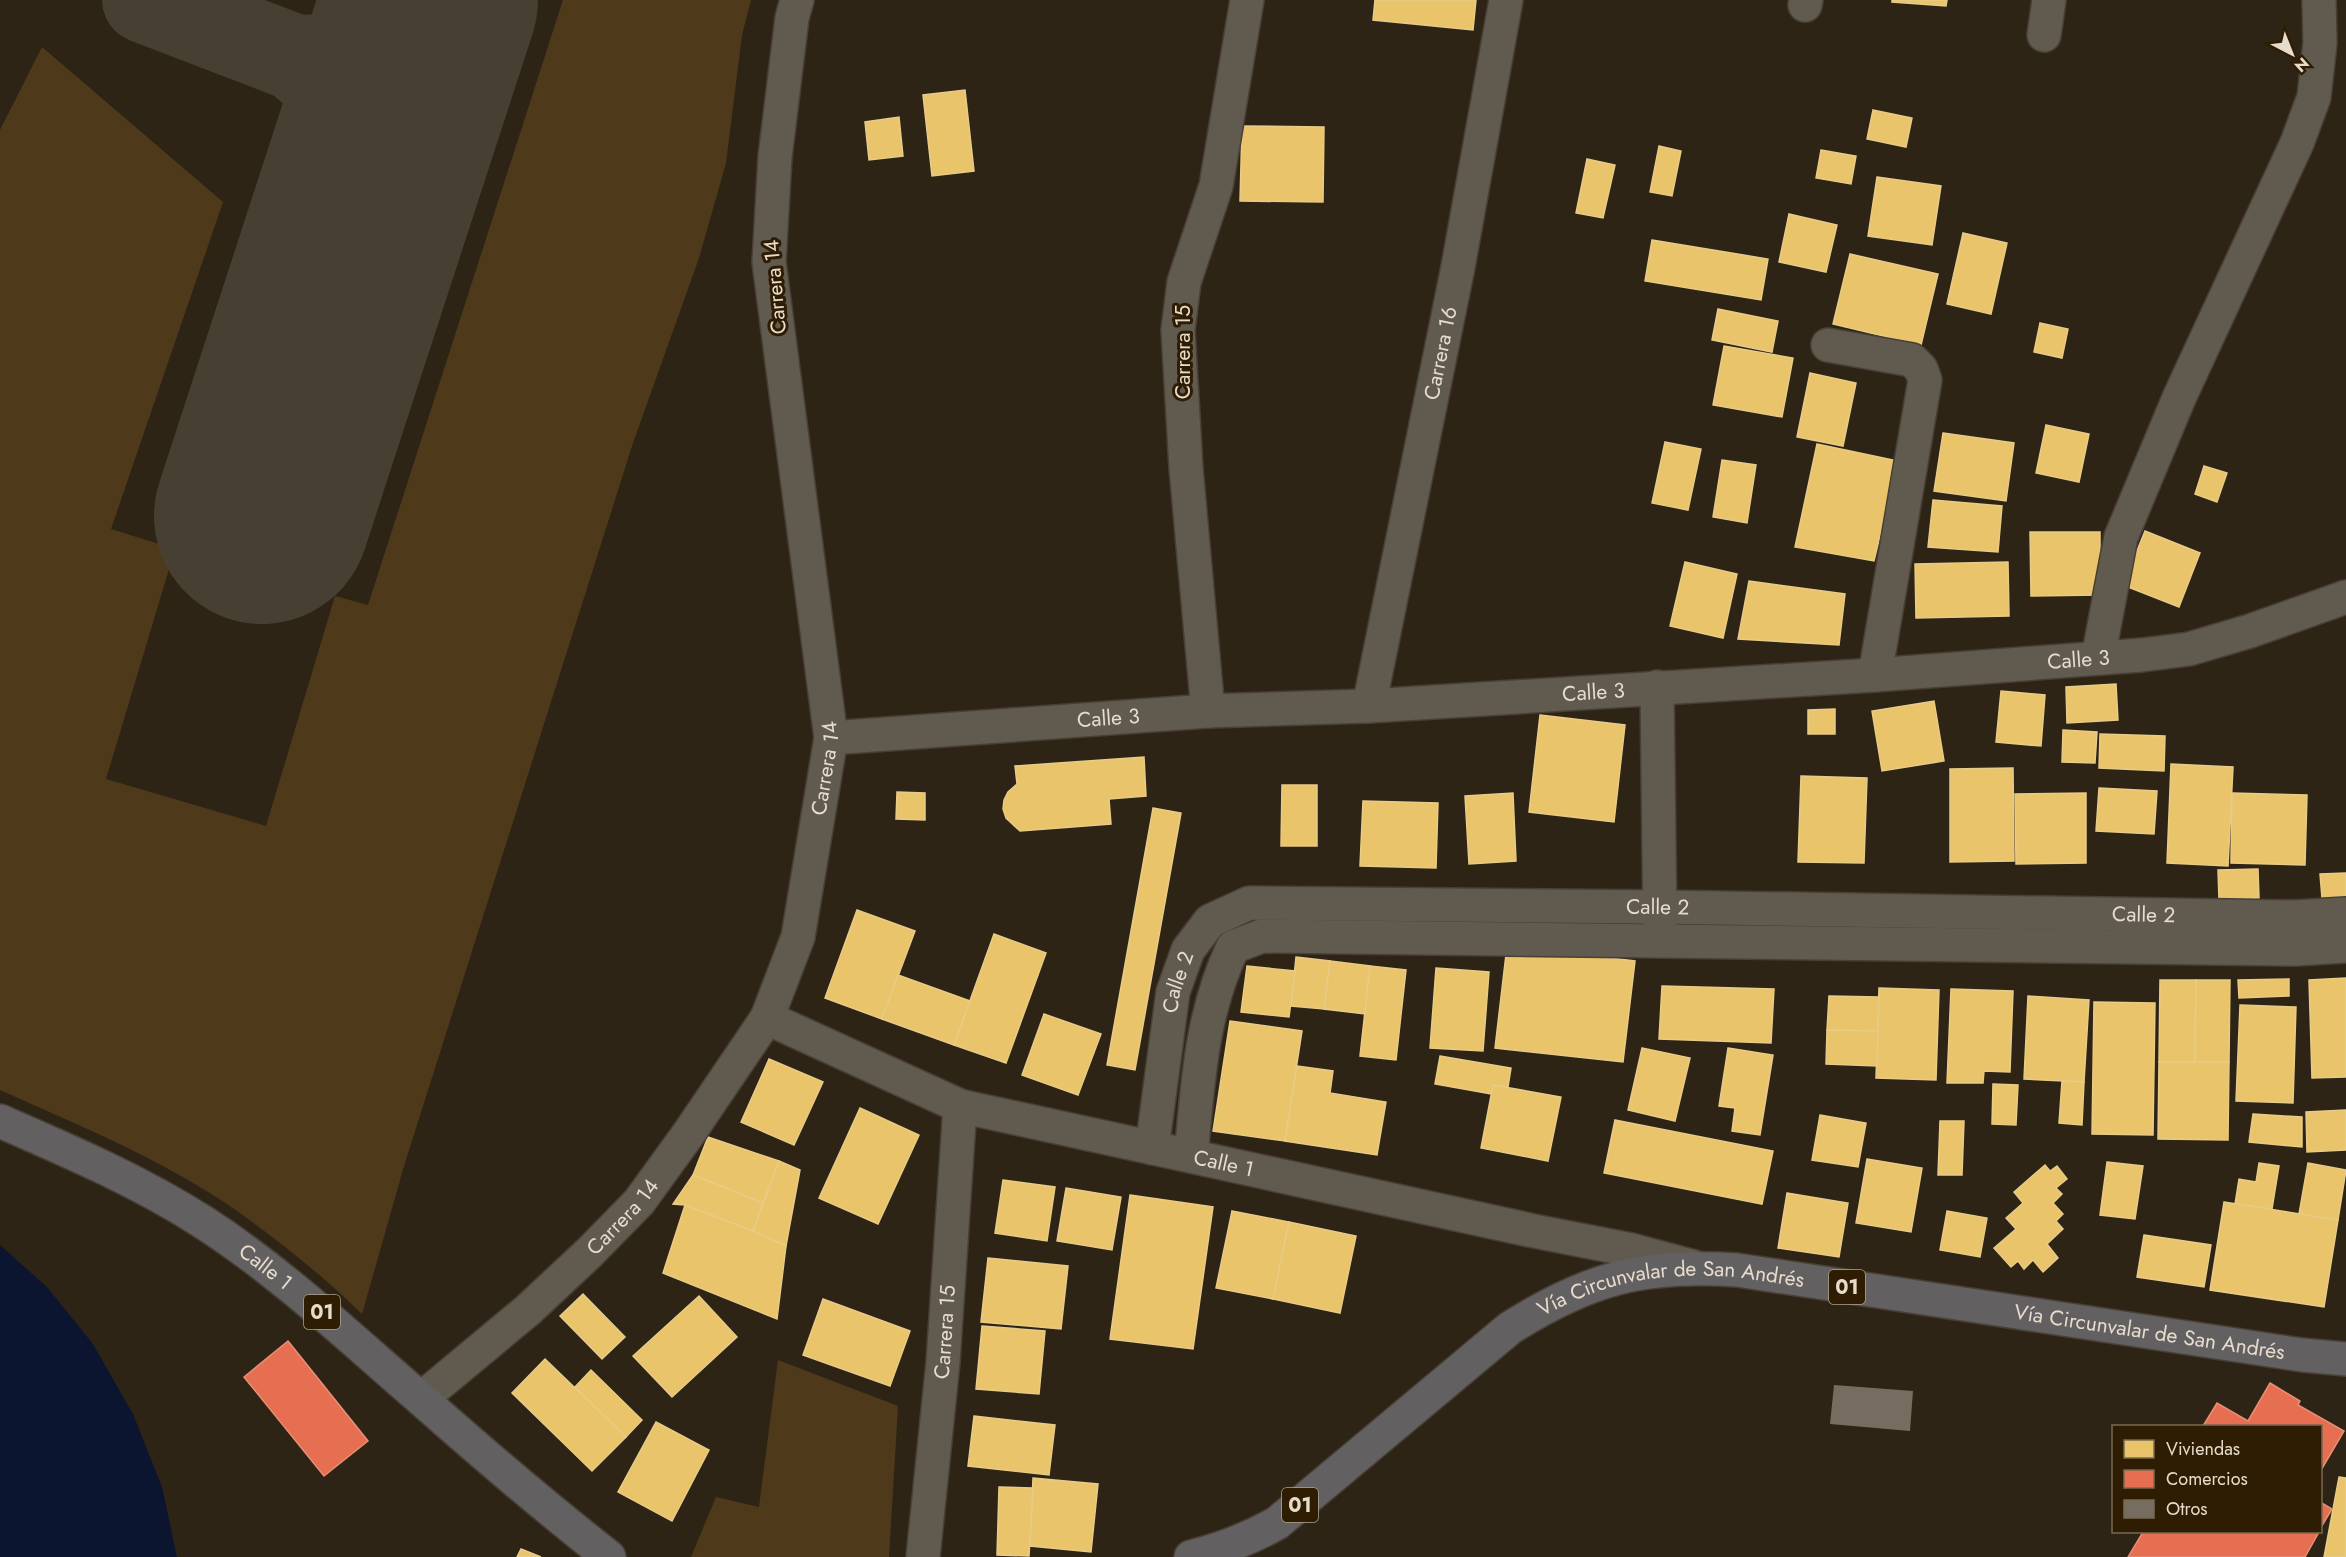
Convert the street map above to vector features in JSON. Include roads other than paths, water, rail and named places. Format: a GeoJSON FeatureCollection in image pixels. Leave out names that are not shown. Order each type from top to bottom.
{"type":"FeatureCollection","features":[{"type":"Feature","properties":{"kind":"highway","name":"Calle 1"},"geometry":{"type":"LineString","coordinates":[[0,1120],[88,1159],[152,1192],[203,1222],[276,1274],[538,1501],[609,1557]]}},
{"type":"Feature","properties":{"kind":"highway","name":"Vía Circunvalar de San Andrés"},"geometry":{"type":"LineString","coordinates":[[1191,1557],[1251,1538],[1277,1523],[1510,1328],[1549,1304],[1595,1284],[1626,1275],[1694,1267],[1737,1270],[2302,1355],[2346,1359]]}},
{"type":"Feature","properties":{"kind":"street","name":"Carrera 14"},"geometry":{"type":"LineString","coordinates":[[421,1400],[528,1310],[639,1202],[690,1133],[767,1018],[798,937],[831,738],[769,262],[775,157],[792,18],[797,0]]}},
{"type":"Feature","properties":{"kind":"street","name":"Carrera 15"},"geometry":{"type":"LineString","coordinates":[[1208,711],[1186,468],[1178,330],[1184,282],[1216,186],[1247,0]]}},
{"type":"Feature","properties":{"kind":"street","name":"Carrera 16"},"geometry":{"type":"LineString","coordinates":[[1370,706],[1458,267],[1506,0]]}},
{"type":"Feature","properties":{"kind":"street"},"geometry":{"type":"LineString","coordinates":[[2044,35],[2049,0]]}},
{"type":"Feature","properties":{"kind":"street"},"geometry":{"type":"LineString","coordinates":[[2097,658],[2121,537],[2179,398],[2297,143],[2314,97],[2320,43],[2319,0]]}},
{"type":"Feature","properties":{"kind":"street"},"geometry":{"type":"LineString","coordinates":[[1828,345],[1912,360],[1921,369],[1925,380],[1875,675]]}},
{"type":"Feature","properties":{"kind":"street","name":"Calle 3"},"geometry":{"type":"LineString","coordinates":[[831,738],[1208,711],[1370,706],[1875,675],[2097,658],[2189,649],[2250,631],[2346,597]]}},
{"type":"Feature","properties":{"kind":"street"},"geometry":{"type":"LineString","coordinates":[[1658,687],[1660,941]]}},
{"type":"Feature","properties":{"kind":"street","name":"Calle 2"},"geometry":{"type":"LineString","coordinates":[[1152,1148],[1173,992],[1188,950],[1210,921],[1249,903],[1659,907],[2295,933],[2346,946]]}},
{"type":"Feature","properties":{"kind":"street","name":"Calle 2"},"geometry":{"type":"LineString","coordinates":[[1191,1156],[1202,1045],[1218,978],[1233,947],[1262,936],[1660,941],[2295,933],[2346,914]]}},
{"type":"Feature","properties":{"kind":"street"},"geometry":{"type":"LineString","coordinates":[[1210,921],[1233,947]]}},
{"type":"Feature","properties":{"kind":"street","name":"Calle 1"},"geometry":{"type":"LineString","coordinates":[[767,1018],[960,1106],[1533,1231],[1631,1250],[1694,1267]]}},
{"type":"Feature","properties":{"kind":"street","name":"Carrera 15"},"geometry":{"type":"LineString","coordinates":[[923,1557],[943,1362],[960,1106]]}},
{"type":"Feature","properties":{"kind":"water"},"geometry":{"type":"Polygon","coordinates":[[[0,1245],[47,1287],[93,1344],[133,1414],[162,1487],[177,1557],[0,1557],[0,1245]]]}}]}
